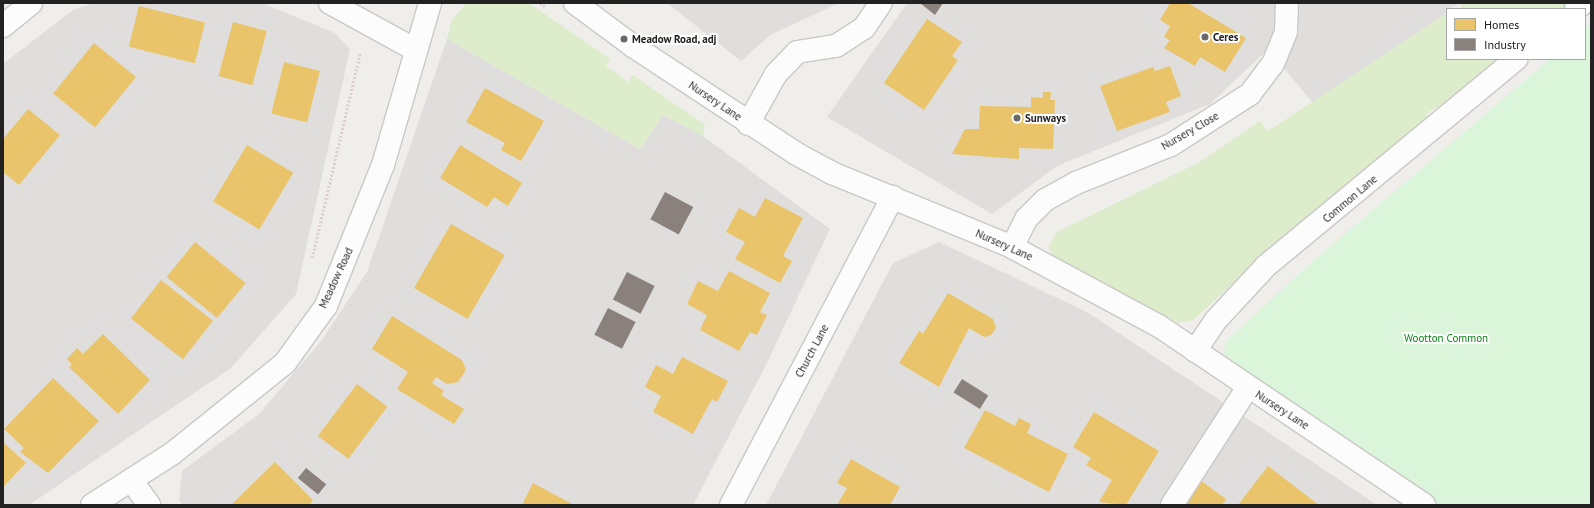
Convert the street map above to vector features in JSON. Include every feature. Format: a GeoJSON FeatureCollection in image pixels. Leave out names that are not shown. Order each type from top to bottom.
{"type":"FeatureCollection","features":[{"type":"Feature","properties":{"kind":"street"},"geometry":{"type":"LineString","coordinates":[[3,26],[31,3]]}},
{"type":"Feature","properties":{"kind":"street"},"geometry":{"type":"LineString","coordinates":[[330,3],[367,21],[416,50]]}},
{"type":"Feature","properties":{"kind":"street","name":"Meadow Road"},"geometry":{"type":"LineString","coordinates":[[92,505],[173,453],[285,363],[326,306],[383,165],[430,3]]}},
{"type":"Feature","properties":{"kind":"street","name":"Nursery Lane"},"geometry":{"type":"LineString","coordinates":[[575,3],[748,124],[832,173],[1012,247],[1106,295],[1195,351],[1424,505]]}},
{"type":"Feature","properties":{"kind":"street"},"geometry":{"type":"LineString","coordinates":[[748,124],[776,74],[797,52],[836,46],[864,28],[881,3]]}},
{"type":"Feature","properties":{"kind":"street","name":"Nursery Close"},"geometry":{"type":"LineString","coordinates":[[1012,247],[1026,220],[1045,200],[1076,183],[1171,145],[1250,94],[1273,64],[1286,31],[1287,3]]}},
{"type":"Feature","properties":{"kind":"street","name":"Common Lane"},"geometry":{"type":"LineString","coordinates":[[1195,351],[1216,320],[1266,266],[1515,60]]}},
{"type":"Feature","properties":{"kind":"street","name":"Church Lane"},"geometry":{"type":"LineString","coordinates":[[731,505],[893,197]]}},
{"type":"Feature","properties":{"kind":"street"},"geometry":{"type":"LineString","coordinates":[[1172,505],[1248,387]]}},
{"type":"Feature","properties":{"kind":"street"},"geometry":{"type":"LineString","coordinates":[[131,480],[149,505]]}},
{"type":"Feature","properties":{"kind":"path"},"geometry":{"type":"LineString","coordinates":[[311,265],[367,21]]}},
{"type":"Feature","properties":{"kind":"shaded area"},"geometry":{"type":"Polygon","coordinates":[[[93,3],[262,3],[335,33],[350,49],[296,294],[231,368],[29,505],[3,505],[3,64],[73,10],[93,3]]]}},
{"type":"Feature","properties":{"kind":"shaded area"},"geometry":{"type":"Polygon","coordinates":[[[667,3],[839,3],[770,35],[741,61],[667,3]]]}},
{"type":"Feature","properties":{"kind":"shaded area"},"geometry":{"type":"Polygon","coordinates":[[[907,3],[1461,3],[1446,8],[1446,14],[1379,61],[1313,103],[1268,49],[1210,104],[1057,166],[992,214],[827,117],[907,3]]]}},
{"type":"Feature","properties":{"kind":"shaded area"},"geometry":{"type":"Polygon","coordinates":[[[447,39],[640,149],[663,115],[703,136],[830,229],[766,365],[693,505],[183,505],[179,500],[182,471],[259,414],[321,341],[367,272],[447,39]]]}},
{"type":"Feature","properties":{"kind":"shaded area"},"geometry":{"type":"Polygon","coordinates":[[[939,242],[1087,312],[1377,505],[766,505],[893,263],[939,242]]]}},
{"type":"Feature","properties":{"kind":"green space"},"geometry":{"type":"Polygon","coordinates":[[[467,3],[529,3],[610,59],[606,66],[628,82],[633,75],[705,125],[703,136],[663,115],[640,149],[447,39],[452,20],[467,3]]]}},
{"type":"Feature","properties":{"kind":"green space"},"geometry":{"type":"Polygon","coordinates":[[[1461,3],[1565,3],[1565,8],[1461,8],[1461,3]]]}},
{"type":"Feature","properties":{"kind":"green space"},"geometry":{"type":"Polygon","coordinates":[[[1446,14],[1446,60],[1499,60],[1451,101],[1428,112],[1426,124],[1282,240],[1193,320],[1179,323],[1057,263],[1048,247],[1057,232],[1198,163],[1260,121],[1268,131],[1446,14]]]}},
{"type":"Feature","properties":{"kind":"green space","name":"Wootton Common"},"geometry":{"type":"Polygon","coordinates":[[[1591,24],[1591,505],[1429,505],[1230,364],[1223,352],[1227,341],[1305,268],[1549,60],[1586,60],[1586,28],[1591,24]]]}},
{"type":"Feature","properties":{"kind":"building: Homes","name":"Ceres"},"geometry":{"type":"Polygon","coordinates":[[[1170,3],[1188,3],[1246,38],[1225,72],[1200,57],[1195,66],[1164,48],[1170,40],[1164,37],[1170,26],[1160,20],[1170,3]]]}},
{"type":"Feature","properties":{"kind":"building: Homes"},"geometry":{"type":"Polygon","coordinates":[[[139,6],[205,22],[195,63],[129,47],[139,6]]]}},
{"type":"Feature","properties":{"kind":"building: Homes"},"geometry":{"type":"Polygon","coordinates":[[[927,19],[962,42],[952,56],[958,60],[924,110],[884,83],[927,19]]]}},
{"type":"Feature","properties":{"kind":"building: Homes"},"geometry":{"type":"Polygon","coordinates":[[[233,22],[267,31],[252,85],[219,76],[233,22]]]}},
{"type":"Feature","properties":{"kind":"building: Homes"},"geometry":{"type":"Polygon","coordinates":[[[94,43],[136,77],[95,127],[53,94],[94,43]]]}},
{"type":"Feature","properties":{"kind":"building: Homes"},"geometry":{"type":"Polygon","coordinates":[[[284,62],[320,71],[307,122],[271,113],[284,62]]]}},
{"type":"Feature","properties":{"kind":"building: Homes"},"geometry":{"type":"Polygon","coordinates":[[[1170,66],[1181,96],[1166,102],[1170,112],[1117,131],[1100,86],[1153,67],[1155,71],[1170,66]]]}},
{"type":"Feature","properties":{"kind":"building: Homes"},"geometry":{"type":"Polygon","coordinates":[[[485,88],[544,121],[521,161],[501,150],[505,143],[466,122],[485,88]]]}},
{"type":"Feature","properties":{"kind":"building: Homes","name":"Sunways"},"geometry":{"type":"Polygon","coordinates":[[[1043,92],[1051,92],[1050,100],[1055,100],[1053,149],[1019,148],[1019,159],[952,154],[965,129],[979,129],[980,106],[1031,107],[1031,97],[1043,98],[1043,92]]]}},
{"type":"Feature","properties":{"kind":"building: Homes"},"geometry":{"type":"Polygon","coordinates":[[[28,109],[60,135],[19,185],[3,172],[3,139],[28,109]]]}},
{"type":"Feature","properties":{"kind":"building: Homes"},"geometry":{"type":"Polygon","coordinates":[[[247,145],[293,173],[259,229],[213,202],[247,145]]]}},
{"type":"Feature","properties":{"kind":"building: Homes"},"geometry":{"type":"Polygon","coordinates":[[[460,145],[522,183],[508,206],[494,197],[487,207],[440,178],[460,145]]]}},
{"type":"Feature","properties":{"kind":"building: Homes"},"geometry":{"type":"Polygon","coordinates":[[[765,198],[803,218],[783,256],[792,261],[780,283],[735,259],[745,242],[726,232],[739,208],[755,217],[765,198]]]}},
{"type":"Feature","properties":{"kind":"building: Homes"},"geometry":{"type":"Polygon","coordinates":[[[451,224],[505,255],[468,319],[414,288],[451,224]]]}},
{"type":"Feature","properties":{"kind":"building: Homes"},"geometry":{"type":"Polygon","coordinates":[[[195,242],[246,283],[217,318],[167,277],[195,242]]]}},
{"type":"Feature","properties":{"kind":"building: Homes"},"geometry":{"type":"Polygon","coordinates":[[[729,271],[770,293],[760,312],[767,315],[757,335],[750,332],[739,351],[700,330],[707,315],[687,304],[698,281],[718,291],[729,271]]]}},
{"type":"Feature","properties":{"kind":"building: Homes"},"geometry":{"type":"Polygon","coordinates":[[[161,280],[213,321],[183,359],[131,319],[161,280]]]}},
{"type":"Feature","properties":{"kind":"building: Homes"},"geometry":{"type":"Polygon","coordinates":[[[948,293],[993,319],[996,328],[991,335],[984,337],[969,328],[939,387],[899,363],[919,331],[923,334],[948,293]]]}},
{"type":"Feature","properties":{"kind":"building: Homes"},"geometry":{"type":"Polygon","coordinates":[[[392,316],[462,360],[466,370],[458,382],[447,384],[436,377],[432,383],[444,391],[441,395],[464,409],[454,424],[397,389],[408,372],[372,349],[392,316]]]}},
{"type":"Feature","properties":{"kind":"building: Homes"},"geometry":{"type":"Polygon","coordinates":[[[103,334],[150,380],[118,414],[69,367],[72,365],[67,359],[77,348],[83,354],[103,334]]]}},
{"type":"Feature","properties":{"kind":"building: Homes"},"geometry":{"type":"Polygon","coordinates":[[[682,357],[728,381],[717,402],[712,399],[693,434],[653,412],[661,396],[645,387],[656,365],[673,374],[682,357]]]}},
{"type":"Feature","properties":{"kind":"building: Homes"},"geometry":{"type":"Polygon","coordinates":[[[53,378],[99,421],[48,473],[20,452],[24,448],[4,429],[53,378]]]}},
{"type":"Feature","properties":{"kind":"building: Homes"},"geometry":{"type":"Polygon","coordinates":[[[357,384],[387,407],[348,459],[318,436],[357,384]]]}},
{"type":"Feature","properties":{"kind":"building: Homes"},"geometry":{"type":"Polygon","coordinates":[[[985,410],[1015,426],[1019,418],[1031,424],[1027,433],[1068,454],[1049,492],[964,448],[985,410]]]}},
{"type":"Feature","properties":{"kind":"building: Homes"},"geometry":{"type":"Polygon","coordinates":[[[1094,412],[1159,451],[1126,505],[1099,502],[1112,480],[1086,465],[1091,458],[1073,447],[1094,412]]]}},
{"type":"Feature","properties":{"kind":"building: Homes"},"geometry":{"type":"Polygon","coordinates":[[[3,442],[26,463],[3,487],[3,442]]]}},
{"type":"Feature","properties":{"kind":"building: Homes"},"geometry":{"type":"Polygon","coordinates":[[[851,459],[900,487],[890,505],[837,505],[847,488],[837,483],[851,459]]]}},
{"type":"Feature","properties":{"kind":"building: Homes"},"geometry":{"type":"Polygon","coordinates":[[[275,462],[313,500],[309,505],[231,505],[275,462]]]}},
{"type":"Feature","properties":{"kind":"building: Homes"},"geometry":{"type":"Polygon","coordinates":[[[1268,466],[1319,505],[1238,505],[1268,466]]]}},
{"type":"Feature","properties":{"kind":"building: Homes"},"geometry":{"type":"Polygon","coordinates":[[[1197,478],[1226,499],[1222,505],[1177,505],[1197,478]]]}},
{"type":"Feature","properties":{"kind":"building: Homes"},"geometry":{"type":"Polygon","coordinates":[[[533,483],[574,505],[522,505],[533,483]]]}},
{"type":"Feature","properties":{"kind":"building: Industry"},"geometry":{"type":"Polygon","coordinates":[[[920,3],[943,3],[935,15],[920,3]]]}},
{"type":"Feature","properties":{"kind":"building: Industry"},"geometry":{"type":"Polygon","coordinates":[[[665,192],[693,207],[679,234],[650,219],[665,192]]]}},
{"type":"Feature","properties":{"kind":"building: Industry"},"geometry":{"type":"Polygon","coordinates":[[[627,272],[655,286],[641,314],[613,300],[627,272]]]}},
{"type":"Feature","properties":{"kind":"building: Industry"},"geometry":{"type":"Polygon","coordinates":[[[608,308],[636,322],[622,349],[594,335],[608,308]]]}},
{"type":"Feature","properties":{"kind":"building: Industry"},"geometry":{"type":"Polygon","coordinates":[[[962,379],[988,395],[980,409],[954,393],[962,379]]]}},
{"type":"Feature","properties":{"kind":"building: Industry"},"geometry":{"type":"Polygon","coordinates":[[[306,468],[326,484],[318,494],[298,478],[306,468]]]}},
{"type":"Feature","properties":{"kind":"place","name":"Ceres"},"geometry":{"type":"Point","coordinates":[1205,37]}},
{"type":"Feature","properties":{"kind":"place","name":"Meadow Road, adj"},"geometry":{"type":"Point","coordinates":[624,39]}},
{"type":"Feature","properties":{"kind":"place","name":"Sunways"},"geometry":{"type":"Point","coordinates":[1017,118]}}]}
